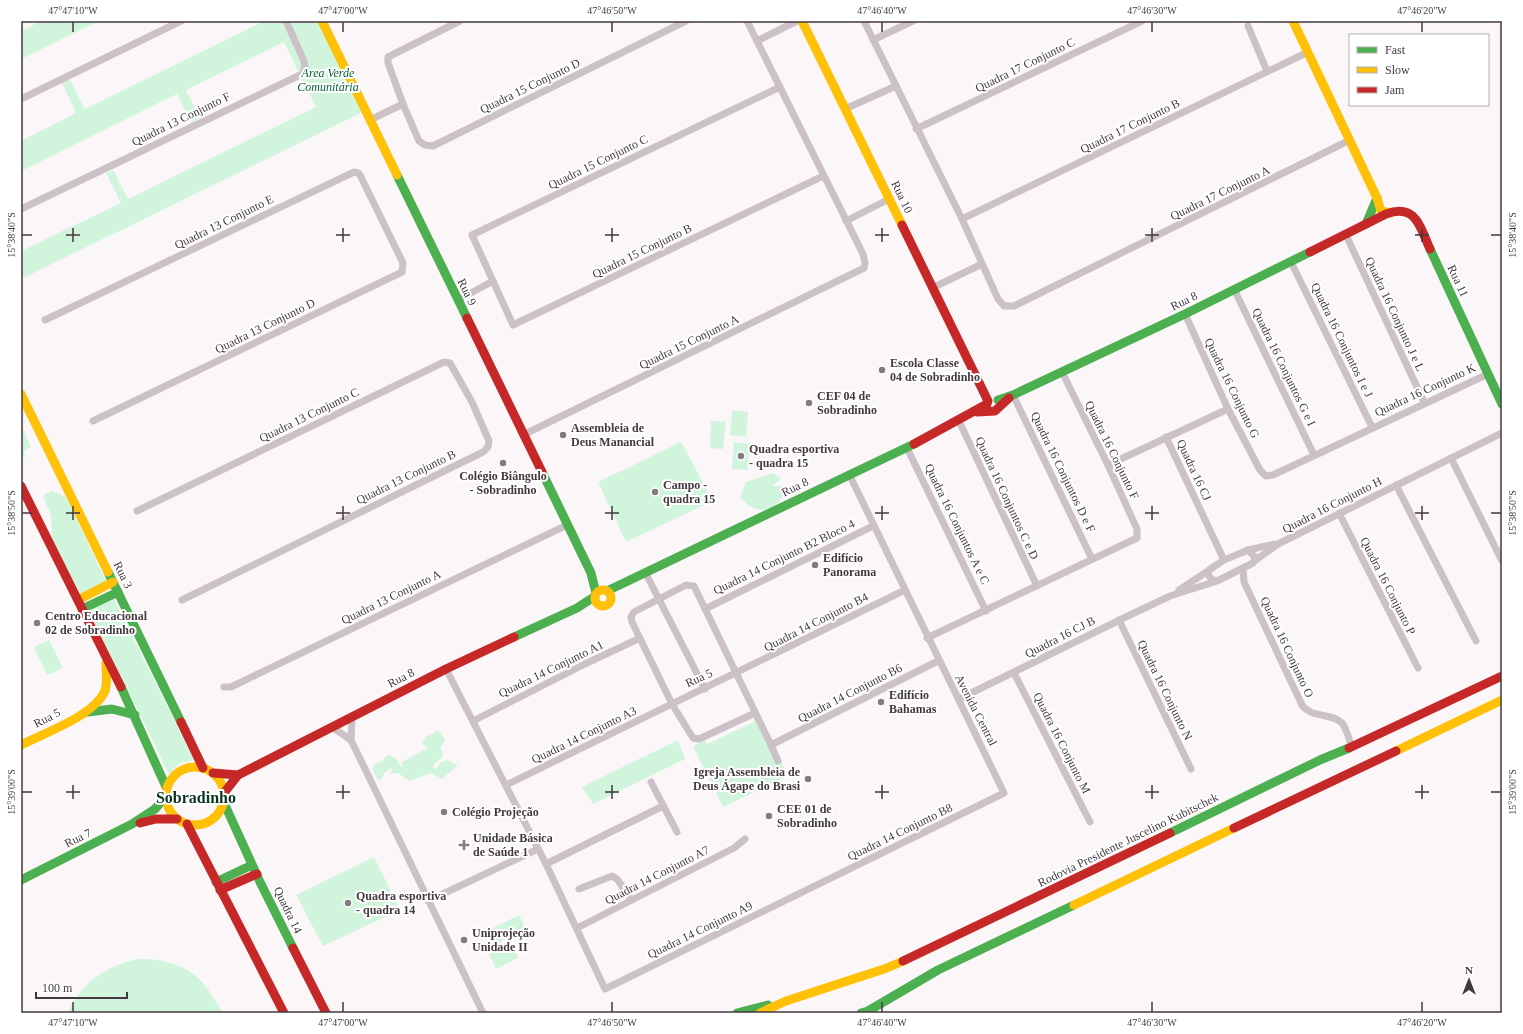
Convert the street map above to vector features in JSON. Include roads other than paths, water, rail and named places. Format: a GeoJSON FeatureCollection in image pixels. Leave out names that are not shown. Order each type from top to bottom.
{"type":"FeatureCollection","features":[{"type":"Feature","properties":{"kind":"main road"},"geometry":{"type":"LineString","coordinates":[[323,23],[333,21]]}},
{"type":"Feature","properties":{"kind":"main road","name":"Rua 10"},"geometry":{"type":"LineString","coordinates":[[802,21],[979,384],[993,403]]}},
{"type":"Feature","properties":{"kind":"main road"},"geometry":{"type":"LineString","coordinates":[[1293,21],[1377,198],[1381,211],[1391,213]]}},
{"type":"Feature","properties":{"kind":"main road","name":"Rua 9"},"geometry":{"type":"LineString","coordinates":[[323,23],[601,595]]}},
{"type":"Feature","properties":{"kind":"main road"},"geometry":{"type":"LineString","coordinates":[[1366,224],[1377,198]]}},
{"type":"Feature","properties":{"kind":"main road","name":"Rua 11"},"geometry":{"type":"LineString","coordinates":[[1366,224],[1396,210],[1406,210],[1414,215],[1502,404]]}},
{"type":"Feature","properties":{"kind":"main road","name":"Rua 8"},"geometry":{"type":"LineString","coordinates":[[224,793],[238,775],[446,669],[577,608],[645,572],[849,474],[907,448],[971,412],[1012,395],[1185,314],[1366,224]]}},
{"type":"Feature","properties":{"kind":"main road","name":"Rua 3"},"geometry":{"type":"LineString","coordinates":[[21,394],[203,768]]}},
{"type":"Feature","properties":{"kind":"main road"},"geometry":{"type":"LineString","coordinates":[[21,486],[135,715],[167,792],[171,812],[177,819],[187,824],[196,825],[206,823],[214,818],[224,803],[224,793],[218,778],[213,773],[203,768],[195,767],[181,771],[175,776],[167,792]]}},
{"type":"Feature","properties":{"kind":"main road"},"geometry":{"type":"LineString","coordinates":[[80,604],[113,582]]}},
{"type":"Feature","properties":{"kind":"main road"},"geometry":{"type":"LineString","coordinates":[[80,604],[118,592]]}},
{"type":"Feature","properties":{"kind":"main road"},"geometry":{"type":"LineString","coordinates":[[84,713],[101,698],[105,690],[106,659]]}},
{"type":"Feature","properties":{"kind":"main road","name":"Rodovia Presidente Juscelino Kubitschek"},"geometry":{"type":"LineString","coordinates":[[760,1013],[786,1001],[887,968],[1057,888],[1320,760],[1369,740],[1502,676]]}},
{"type":"Feature","properties":{"kind":"main road"},"geometry":{"type":"LineString","coordinates":[[865,1012],[944,967],[1502,700]]}},
{"type":"Feature","properties":{"kind":"main road"},"geometry":{"type":"LineString","coordinates":[[84,713],[100,709],[115,708],[135,715]]}},
{"type":"Feature","properties":{"kind":"main road","name":"Rua 5"},"geometry":{"type":"LineString","coordinates":[[21,745],[84,713]]}},
{"type":"Feature","properties":{"kind":"main road"},"geometry":{"type":"LineString","coordinates":[[1366,765],[1359,764],[1351,759],[1354,751],[1369,740]]}},
{"type":"Feature","properties":{"kind":"main road"},"geometry":{"type":"LineString","coordinates":[[1320,760],[1333,768],[1329,783]]}},
{"type":"Feature","properties":{"kind":"main road"},"geometry":{"type":"LineString","coordinates":[[213,773],[238,775]]}},
{"type":"Feature","properties":{"kind":"main road","name":"Rua 7"},"geometry":{"type":"LineString","coordinates":[[21,880],[132,824],[155,809],[167,792]]}},
{"type":"Feature","properties":{"kind":"main road","name":"Quadra 14"},"geometry":{"type":"LineString","coordinates":[[224,803],[254,869],[326,1013]]}},
{"type":"Feature","properties":{"kind":"main road"},"geometry":{"type":"LineString","coordinates":[[132,824],[156,819],[177,819]]}},
{"type":"Feature","properties":{"kind":"main road"},"geometry":{"type":"LineString","coordinates":[[187,824],[284,1013]]}},
{"type":"Feature","properties":{"kind":"main road"},"geometry":{"type":"LineString","coordinates":[[218,886],[254,869]]}},
{"type":"Feature","properties":{"kind":"main road"},"geometry":{"type":"LineString","coordinates":[[737,1013],[786,1001]]}},
{"type":"Feature","properties":{"kind":"street"},"geometry":{"type":"LineString","coordinates":[[21,99],[181,21]]}},
{"type":"Feature","properties":{"kind":"street"},"geometry":{"type":"LineString","coordinates":[[370,120],[403,104],[388,63],[388,57],[460,21]]}},
{"type":"Feature","properties":{"kind":"street","name":"Quadra 15 Conjunto D"},"geometry":{"type":"LineString","coordinates":[[403,104],[420,140],[425,145],[433,146],[686,21]]}},
{"type":"Feature","properties":{"kind":"street"},"geometry":{"type":"LineString","coordinates":[[747,21],[846,221],[889,199]]}},
{"type":"Feature","properties":{"kind":"street"},"geometry":{"type":"LineString","coordinates":[[757,41],[797,21]]}},
{"type":"Feature","properties":{"kind":"street"},"geometry":{"type":"LineString","coordinates":[[864,21],[916,129],[962,219],[982,264],[932,288]]}},
{"type":"Feature","properties":{"kind":"street"},"geometry":{"type":"LineString","coordinates":[[873,40],[913,21]]}},
{"type":"Feature","properties":{"kind":"street","name":"Quadra 17 Conjunto C"},"geometry":{"type":"LineString","coordinates":[[916,129],[1142,21]]}},
{"type":"Feature","properties":{"kind":"street","name":"Quadra 13 Conjunto F"},"geometry":{"type":"LineString","coordinates":[[21,209],[302,74],[305,68],[304,61],[289,22]]}},
{"type":"Feature","properties":{"kind":"street"},"geometry":{"type":"LineString","coordinates":[[1248,26],[1267,71]]}},
{"type":"Feature","properties":{"kind":"street","name":"Quadra 17 Conjunto B"},"geometry":{"type":"LineString","coordinates":[[962,219],[1308,52]]}},
{"type":"Feature","properties":{"kind":"street"},"geometry":{"type":"LineString","coordinates":[[845,109],[896,86]]}},
{"type":"Feature","properties":{"kind":"street","name":"Quadra 15 Conjunto C"},"geometry":{"type":"LineString","coordinates":[[493,281],[472,235],[780,87]]}},
{"type":"Feature","properties":{"kind":"street","name":"Quadra 17 Conjunto A"},"geometry":{"type":"LineString","coordinates":[[982,264],[1001,304],[1008,307],[1014,306],[1350,140]]}},
{"type":"Feature","properties":{"kind":"street","name":"Quadra 13 Conjunto E"},"geometry":{"type":"LineString","coordinates":[[45,320],[354,172],[360,175],[385,226]]}},
{"type":"Feature","properties":{"kind":"street","name":"Quadra 15 Conjunto B"},"geometry":{"type":"LineString","coordinates":[[493,281],[514,325],[823,176]]}},
{"type":"Feature","properties":{"kind":"street","name":"Quadra 15 Conjunto A"},"geometry":{"type":"LineString","coordinates":[[523,435],[864,268],[866,263],[863,254],[846,221]]}},
{"type":"Feature","properties":{"kind":"street","name":"Quadra 13 Conjunto D"},"geometry":{"type":"LineString","coordinates":[[93,421],[402,272],[403,263],[385,226]]}},
{"type":"Feature","properties":{"kind":"street","name":"Quadra 16 Conjunto J e L"},"geometry":{"type":"LineString","coordinates":[[1346,235],[1424,402]]}},
{"type":"Feature","properties":{"kind":"street","name":"Quadra 16 Conjuntos I e J"},"geometry":{"type":"LineString","coordinates":[[1291,262],[1372,427]]}},
{"type":"Feature","properties":{"kind":"street"},"geometry":{"type":"LineString","coordinates":[[458,300],[493,281]]}},
{"type":"Feature","properties":{"kind":"street","name":"Quadra 16 Conjuntos G e I"},"geometry":{"type":"LineString","coordinates":[[1234,289],[1314,455]]}},
{"type":"Feature","properties":{"kind":"street","name":"Quadra 16 Conjunto G"},"geometry":{"type":"LineString","coordinates":[[1185,314],[1228,409],[1262,474],[1270,476],[1314,455]]}},
{"type":"Feature","properties":{"kind":"street","name":"Quadra 13 Conjunto C"},"geometry":{"type":"LineString","coordinates":[[137,511],[444,362],[450,363],[472,402]]}},
{"type":"Feature","properties":{"kind":"street","name":"Quadra 16 Conjunto F"},"geometry":{"type":"LineString","coordinates":[[1062,372],[1108,465],[1137,529],[1137,538],[1092,559]]}},
{"type":"Feature","properties":{"kind":"street","name":"Quadra 16 Conjunto K"},"geometry":{"type":"LineString","coordinates":[[1372,427],[1488,374]]}},
{"type":"Feature","properties":{"kind":"street","name":"Quadra 16 Conjuntos D e F"},"geometry":{"type":"LineString","coordinates":[[1012,395],[1092,559]]}},
{"type":"Feature","properties":{"kind":"street","name":"Quadra 13 Conjunto B"},"geometry":{"type":"LineString","coordinates":[[182,600],[483,452],[488,447],[488,441],[472,402]]}},
{"type":"Feature","properties":{"kind":"street"},"geometry":{"type":"LineString","coordinates":[[1108,465],[1228,409]]}},
{"type":"Feature","properties":{"kind":"street","name":"Quadra 16 Conjuntos C e D"},"geometry":{"type":"LineString","coordinates":[[958,419],[1037,586]]}},
{"type":"Feature","properties":{"kind":"street"},"geometry":{"type":"LineString","coordinates":[[1314,455],[1372,427]]}},
{"type":"Feature","properties":{"kind":"street"},"geometry":{"type":"LineString","coordinates":[[1476,641],[1396,485],[1502,433]]}},
{"type":"Feature","properties":{"kind":"street","name":"Quadra 16 CJ"},"geometry":{"type":"LineString","coordinates":[[1166,437],[1222,557]]}},
{"type":"Feature","properties":{"kind":"street","name":"Quadra 16 Conjuntos A e C"},"geometry":{"type":"LineString","coordinates":[[907,448],[986,610]]}},
{"type":"Feature","properties":{"kind":"street"},"geometry":{"type":"LineString","coordinates":[[1451,458],[1502,561]]}},
{"type":"Feature","properties":{"kind":"street","name":"Avenida Central"},"geometry":{"type":"LineString","coordinates":[[849,474],[938,661],[959,699],[1004,793]]}},
{"type":"Feature","properties":{"kind":"street","name":"Quadra 16 Conjunto H"},"geometry":{"type":"LineString","coordinates":[[1232,574],[1256,560],[1278,544],[1396,485]]}},
{"type":"Feature","properties":{"kind":"street","name":"Quadra 16 Conjunto P"},"geometry":{"type":"LineString","coordinates":[[1339,513],[1418,668]]}},
{"type":"Feature","properties":{"kind":"street","name":"Quadra 13 Conjunto A"},"geometry":{"type":"LineString","coordinates":[[224,686],[232,687],[567,525]]}},
{"type":"Feature","properties":{"kind":"street","name":"Quadra 14 Conjunto B2 Bloco 4"},"geometry":{"type":"LineString","coordinates":[[705,609],[873,526]]}},
{"type":"Feature","properties":{"kind":"street","name":"Quadra 16 Conjunto H"},"geometry":{"type":"LineString","coordinates":[[1222,557],[1278,544]]}},
{"type":"Feature","properties":{"kind":"street"},"geometry":{"type":"LineString","coordinates":[[1248,550],[1252,553],[1256,560]]}},
{"type":"Feature","properties":{"kind":"street","name":"Quadra 16 CJ B"},"geometry":{"type":"LineString","coordinates":[[1170,596],[1208,571],[1222,557]]}},
{"type":"Feature","properties":{"kind":"street"},"geometry":{"type":"LineString","coordinates":[[927,638],[1092,559]]}},
{"type":"Feature","properties":{"kind":"street","name":"Quadra 16 Conjunto O"},"geometry":{"type":"LineString","coordinates":[[1242,568],[1244,582],[1302,705],[1309,712],[1331,718],[1342,724],[1352,747]]}},
{"type":"Feature","properties":{"kind":"street"},"geometry":{"type":"LineString","coordinates":[[1208,571],[1214,582]]}},
{"type":"Feature","properties":{"kind":"street"},"geometry":{"type":"LineString","coordinates":[[645,572],[705,688]]}},
{"type":"Feature","properties":{"kind":"street"},"geometry":{"type":"LineString","coordinates":[[1232,574],[1244,582]]}},
{"type":"Feature","properties":{"kind":"street","name":"Quadra 16 CJ B"},"geometry":{"type":"LineString","coordinates":[[959,699],[1118,620],[1170,596],[1214,582],[1232,574]]}},
{"type":"Feature","properties":{"kind":"street"},"geometry":{"type":"LineString","coordinates":[[755,713],[695,739],[690,736],[672,704],[632,622],[632,614],[686,585],[694,586],[771,745],[778,761]]}},
{"type":"Feature","properties":{"kind":"street","name":"Quadra 14 Conjunto B4"},"geometry":{"type":"LineString","coordinates":[[736,674],[905,590]]}},
{"type":"Feature","properties":{"kind":"street","name":"Quadra 16 Conjunto N"},"geometry":{"type":"LineString","coordinates":[[1118,620],[1191,769]]}},
{"type":"Feature","properties":{"kind":"street","name":"Quadra 14 Conjunto A1"},"geometry":{"type":"LineString","coordinates":[[473,721],[640,638]]}},
{"type":"Feature","properties":{"kind":"street","name":"Quadra 14 Conjunto B6"},"geometry":{"type":"LineString","coordinates":[[771,745],[938,661]]}},
{"type":"Feature","properties":{"kind":"street"},"geometry":{"type":"LineString","coordinates":[[446,669],[538,848],[577,928]]}},
{"type":"Feature","properties":{"kind":"street","name":"Quadra 16 Conjunto M"},"geometry":{"type":"LineString","coordinates":[[1014,673],[1090,822]]}},
{"type":"Feature","properties":{"kind":"street","name":"Rua 5"},"geometry":{"type":"LineString","coordinates":[[672,704],[736,674]]}},
{"type":"Feature","properties":{"kind":"street","name":"Quadra 14 Conjunto A3"},"geometry":{"type":"LineString","coordinates":[[506,785],[672,704]]}},
{"type":"Feature","properties":{"kind":"street"},"geometry":{"type":"LineString","coordinates":[[352,716],[350,738],[483,1013]]}},
{"type":"Feature","properties":{"kind":"street"},"geometry":{"type":"LineString","coordinates":[[332,727],[350,738]]}},
{"type":"Feature","properties":{"kind":"street"},"geometry":{"type":"LineString","coordinates":[[651,782],[677,832]]}},
{"type":"Feature","properties":{"kind":"street","name":"Quadra 14 Conjunto B8"},"geometry":{"type":"LineString","coordinates":[[805,891],[1004,793]]}},
{"type":"Feature","properties":{"kind":"street"},"geometry":{"type":"LineString","coordinates":[[546,864],[664,806]]}},
{"type":"Feature","properties":{"kind":"street","name":"Quadra 14 Conjunto A7"},"geometry":{"type":"LineString","coordinates":[[577,928],[734,848],[746,839]]}},
{"type":"Feature","properties":{"kind":"street"},"geometry":{"type":"LineString","coordinates":[[428,901],[538,848]]}},
{"type":"Feature","properties":{"kind":"street"},"geometry":{"type":"LineString","coordinates":[[579,889],[612,876],[617,879],[631,900]]}},
{"type":"Feature","properties":{"kind":"street","name":"Quadra 14 Conjunto A9"},"geometry":{"type":"LineString","coordinates":[[577,928],[605,989],[805,891]]}},
{"type":"Feature","properties":{"kind":"place","name":"Escola Classe 04 de Sobradinho"},"geometry":{"type":"Point","coordinates":[882,370]}},
{"type":"Feature","properties":{"kind":"place","name":"CEF 04 de Sobradinho"},"geometry":{"type":"Point","coordinates":[809,403]}},
{"type":"Feature","properties":{"kind":"place","name":"Assembleia de Deus Manancial"},"geometry":{"type":"Point","coordinates":[563,435]}},
{"type":"Feature","properties":{"kind":"place","name":"Quadra esportiva - quadra 15"},"geometry":{"type":"Point","coordinates":[741,456]}},
{"type":"Feature","properties":{"kind":"place","name":"Colégio Biângulo - Sobradinho"},"geometry":{"type":"Point","coordinates":[503,463]}},
{"type":"Feature","properties":{"kind":"place","name":"Campo - quadra 15"},"geometry":{"type":"Point","coordinates":[655,492]}},
{"type":"Feature","properties":{"kind":"place","name":"Edifício Panorama"},"geometry":{"type":"Point","coordinates":[815,565]}},
{"type":"Feature","properties":{"kind":"place","name":"Centro Educacional 02 de Sobradinho"},"geometry":{"type":"Point","coordinates":[37,623]}},
{"type":"Feature","properties":{"kind":"place","name":"Edifício Bahamas"},"geometry":{"type":"Point","coordinates":[881,702]}},
{"type":"Feature","properties":{"kind":"place","name":"Igreja Assembleia de Deus Ágape do Brasi"},"geometry":{"type":"Point","coordinates":[808,779]}},
{"type":"Feature","properties":{"kind":"place","name":"Colégio Projeção"},"geometry":{"type":"Point","coordinates":[444,812]}},
{"type":"Feature","properties":{"kind":"place","name":"CEE 01 de Sobradinho"},"geometry":{"type":"Point","coordinates":[769,816]}},
{"type":"Feature","properties":{"kind":"place","name":"Unidade Básica de Saúde 1"},"geometry":{"type":"Point","coordinates":[464,845]}},
{"type":"Feature","properties":{"kind":"place","name":"Quadra esportiva - quadra 14"},"geometry":{"type":"Point","coordinates":[348,903]}},
{"type":"Feature","properties":{"kind":"place","name":"Uniprojeção Unidade II"},"geometry":{"type":"Point","coordinates":[464,940]}},
{"type":"Feature","properties":{"kind":"district","name":"Sobradinho"},"geometry":{"type":"Point","coordinates":[196,797]}},
{"type":"Feature","properties":{"kind":"park label","name":"Area Verde Comunitária"},"geometry":{"type":"Point","coordinates":[328,80]}}]}
